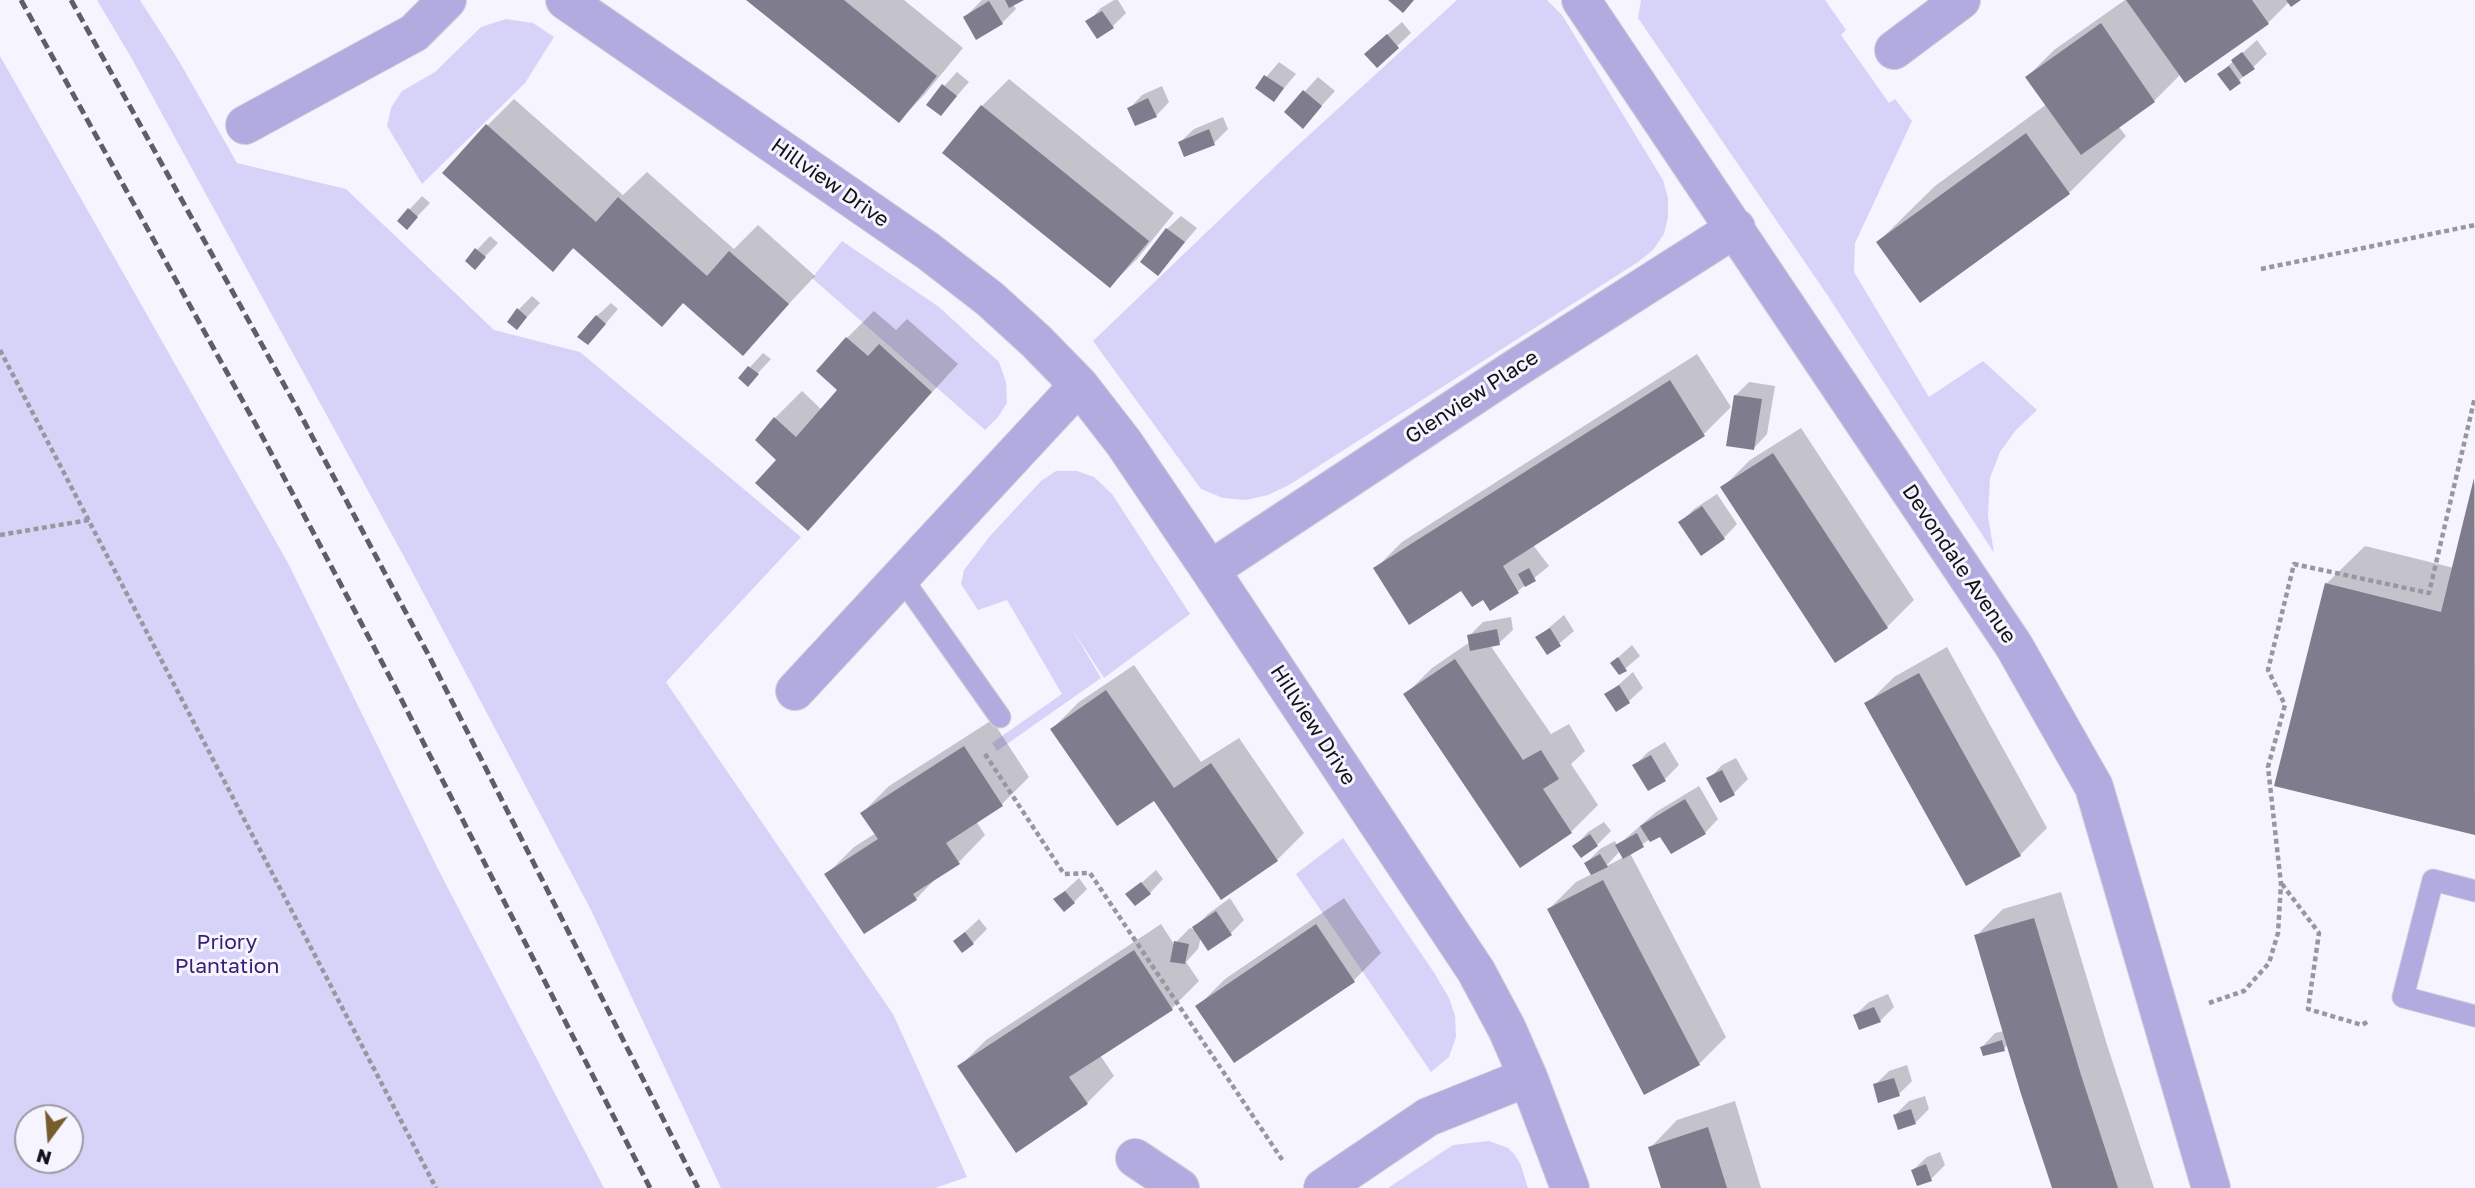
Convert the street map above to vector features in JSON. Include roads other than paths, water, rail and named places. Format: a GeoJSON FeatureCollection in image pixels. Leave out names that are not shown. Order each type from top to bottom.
{"type":"FeatureCollection","features":[{"type":"Feature","properties":{"kind":"street"},"geometry":{"type":"LineString","coordinates":[[245,125],[414,33],[447,0]]}},
{"type":"Feature","properties":{"kind":"street","name":"Hillview Drive"},"geometry":{"type":"LineString","coordinates":[[565,0],[928,251],[990,299],[1079,385],[1124,443],[1476,971],[1507,1029],[1528,1077],[1570,1188]]}},
{"type":"Feature","properties":{"kind":"street","name":"Devondale Avenue"},"geometry":{"type":"LineString","coordinates":[[1581,0],[2014,646],[2094,787],[2211,1188]]}},
{"type":"Feature","properties":{"kind":"street"},"geometry":{"type":"LineString","coordinates":[[1894,50],[1961,0]]}},
{"type":"Feature","properties":{"kind":"street","name":"Glenview Place"},"geometry":{"type":"LineString","coordinates":[[1210,570],[1513,370],[1736,229]]}},
{"type":"Feature","properties":{"kind":"street"},"geometry":{"type":"LineString","coordinates":[[795,691],[1079,385]]}},
{"type":"Feature","properties":{"kind":"street"},"geometry":{"type":"LineString","coordinates":[[1323,1188],[1428,1117],[1528,1077]]}},
{"type":"Feature","properties":{"kind":"street"},"geometry":{"type":"LineString","coordinates":[[1135,1158],[1180,1188]]}},
{"type":"Feature","properties":{"kind":"lane"},"geometry":{"type":"LineString","coordinates":[[901,577],[1000,717]]}},
{"type":"Feature","properties":{"kind":"lane"},"geometry":{"type":"LineString","coordinates":[[2475,891],[2433,880],[2403,997],[2475,1016]]}},
{"type":"Feature","properties":{"kind":"railway"},"geometry":{"type":"LineString","coordinates":[[21,0],[261,434],[393,683],[650,1188]]}},
{"type":"Feature","properties":{"kind":"railway"},"geometry":{"type":"LineString","coordinates":[[71,0],[297,408],[429,656],[698,1188]]}},
{"type":"Feature","properties":{"kind":"park label","name":"Priory Plantation"},"geometry":{"type":"Point","coordinates":[227,954]}}]}
